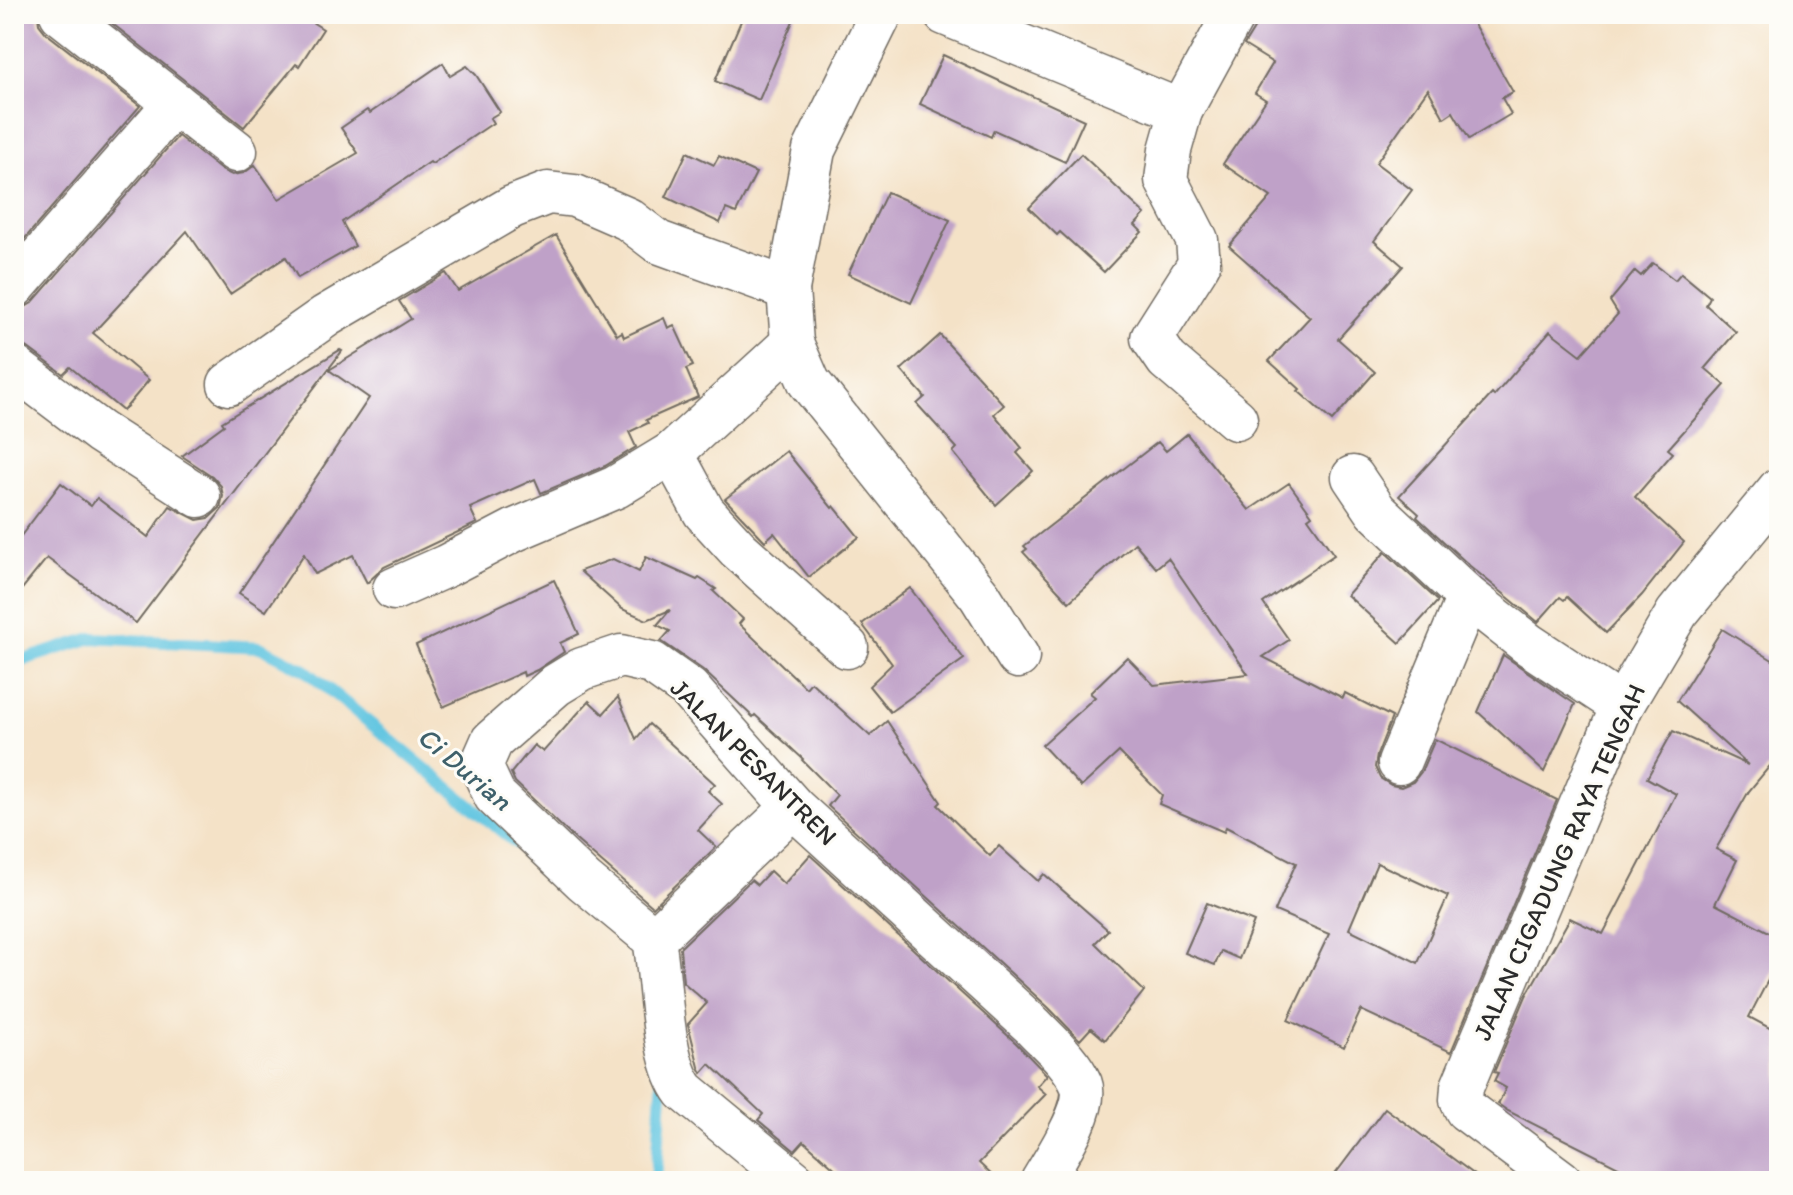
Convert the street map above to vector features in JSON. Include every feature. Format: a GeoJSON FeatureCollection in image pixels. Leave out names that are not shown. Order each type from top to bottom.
{"type":"FeatureCollection","features":[{"type":"Feature","properties":{"kind":"street"},"geometry":{"type":"LineString","coordinates":[[61,14],[236,151]]}},
{"type":"Feature","properties":{"kind":"street"},"geometry":{"type":"LineString","coordinates":[[881,14],[814,150],[788,289],[792,343],[809,382],[980,596],[1018,657]]}},
{"type":"Feature","properties":{"kind":"street"},"geometry":{"type":"LineString","coordinates":[[945,14],[1181,111]]}},
{"type":"Feature","properties":{"kind":"street"},"geometry":{"type":"LineString","coordinates":[[1234,14],[1181,111],[1170,150],[1166,180],[1197,240],[1199,264],[1152,338],[1167,360],[1236,419]]}},
{"type":"Feature","properties":{"kind":"street"},"geometry":{"type":"LineString","coordinates":[[14,287],[27,243],[175,103]]}},
{"type":"Feature","properties":{"kind":"street"},"geometry":{"type":"LineString","coordinates":[[229,384],[326,316],[512,207],[548,193],[575,196],[628,219],[658,242],[788,289]]}},
{"type":"Feature","properties":{"kind":"street"},"geometry":{"type":"LineString","coordinates":[[394,589],[515,530],[616,487],[672,453],[792,343]]}},
{"type":"Feature","properties":{"kind":"street"},"geometry":{"type":"LineString","coordinates":[[14,367],[100,432],[199,496]]}},
{"type":"Feature","properties":{"kind":"street"},"geometry":{"type":"LineString","coordinates":[[672,453],[704,512],[738,549],[847,647]]}},
{"type":"Feature","properties":{"kind":"street"},"geometry":{"type":"LineString","coordinates":[[1353,477],[1376,511],[1468,597],[1528,644],[1622,706]]}},
{"type":"Feature","properties":{"kind":"street","name":"JALAN CIGADUNG RAYA TENGAH"},"geometry":{"type":"LineString","coordinates":[[1561,1181],[1466,1110],[1461,1100],[1462,1087],[1622,706],[1677,613],[1779,489]]}},
{"type":"Feature","properties":{"kind":"street"},"geometry":{"type":"LineString","coordinates":[[1399,763],[1468,597]]}},
{"type":"Feature","properties":{"kind":"street","name":"JALAN PESANTREN"},"geometry":{"type":"LineString","coordinates":[[654,939],[584,881],[495,796],[481,766],[492,741],[556,685],[582,669],[621,656],[652,663],[689,689],[793,807],[1033,1026],[1070,1064],[1083,1088],[1076,1122],[1042,1181]]}},
{"type":"Feature","properties":{"kind":"street"},"geometry":{"type":"LineString","coordinates":[[793,807],[654,939],[670,1058],[676,1080],[685,1091],[794,1181]]}},
{"type":"Feature","properties":{"kind":"building"},"geometry":{"type":"Polygon","coordinates":[[[14,14],[38,14],[39,24],[46,33],[140,106],[14,251],[14,14]]]}},
{"type":"Feature","properties":{"kind":"building"},"geometry":{"type":"Polygon","coordinates":[[[100,14],[299,14],[323,29],[299,66],[296,64],[244,127],[100,14]]]}},
{"type":"Feature","properties":{"kind":"building"},"geometry":{"type":"Polygon","coordinates":[[[744,14],[796,14],[759,100],[715,81],[744,14]]]}},
{"type":"Feature","properties":{"kind":"building"},"geometry":{"type":"Polygon","coordinates":[[[1263,14],[1468,14],[1513,92],[1502,98],[1511,114],[1469,139],[1453,112],[1444,118],[1428,89],[1376,163],[1412,190],[1374,241],[1403,266],[1338,339],[1375,372],[1332,421],[1269,361],[1310,317],[1229,246],[1271,197],[1223,164],[1266,100],[1255,93],[1273,63],[1244,45],[1263,14]]]}},
{"type":"Feature","properties":{"kind":"building"},"geometry":{"type":"Polygon","coordinates":[[[943,55],[1084,120],[1065,162],[994,130],[991,137],[920,104],[943,55]]]}},
{"type":"Feature","properties":{"kind":"building"},"geometry":{"type":"Polygon","coordinates":[[[443,63],[450,76],[467,66],[476,75],[500,112],[490,118],[493,123],[342,222],[355,246],[298,278],[286,257],[230,294],[187,231],[93,333],[149,380],[123,411],[70,367],[63,374],[28,348],[14,344],[14,310],[32,303],[178,136],[232,175],[244,173],[255,165],[279,199],[358,153],[341,128],[367,110],[370,113],[443,63]]]}},
{"type":"Feature","properties":{"kind":"building"},"geometry":{"type":"Polygon","coordinates":[[[687,152],[714,165],[719,156],[756,173],[736,213],[726,209],[720,223],[666,197],[687,152]]]}},
{"type":"Feature","properties":{"kind":"building"},"geometry":{"type":"Polygon","coordinates":[[[1081,154],[1145,214],[1135,225],[1142,232],[1104,272],[1029,208],[1081,154]]]}},
{"type":"Feature","properties":{"kind":"building"},"geometry":{"type":"Polygon","coordinates":[[[887,192],[950,220],[911,303],[848,274],[887,192]]]}},
{"type":"Feature","properties":{"kind":"building"},"geometry":{"type":"Polygon","coordinates":[[[556,235],[617,335],[622,332],[624,337],[664,318],[668,328],[674,325],[693,366],[686,369],[698,397],[646,420],[648,423],[629,432],[636,447],[605,466],[541,493],[535,479],[470,508],[477,523],[384,567],[367,583],[353,555],[315,574],[304,554],[266,611],[239,593],[369,398],[329,370],[411,319],[399,301],[446,273],[458,291],[556,235]]]}},
{"type":"Feature","properties":{"kind":"building"},"geometry":{"type":"Polygon","coordinates":[[[1653,263],[1675,280],[1681,273],[1710,297],[1706,305],[1736,332],[1705,368],[1725,385],[1668,449],[1673,453],[1635,497],[1684,542],[1642,595],[1606,633],[1567,597],[1564,600],[1560,597],[1538,622],[1470,566],[1399,496],[1492,394],[1494,396],[1550,331],[1581,355],[1618,314],[1610,301],[1635,271],[1641,276],[1653,263]]]}},
{"type":"Feature","properties":{"kind":"building"},"geometry":{"type":"Polygon","coordinates":[[[940,335],[1004,405],[994,414],[1022,448],[1017,453],[1033,471],[996,505],[953,452],[957,448],[917,404],[925,397],[901,370],[940,335]]]}},
{"type":"Feature","properties":{"kind":"building"},"geometry":{"type":"Polygon","coordinates":[[[340,350],[136,623],[47,558],[14,599],[14,545],[61,483],[91,506],[97,498],[148,537],[170,506],[197,520],[209,518],[220,508],[223,496],[221,486],[212,476],[182,456],[224,425],[222,422],[340,350]]]}},
{"type":"Feature","properties":{"kind":"building"},"geometry":{"type":"Polygon","coordinates":[[[1187,434],[1249,510],[1289,483],[1312,515],[1308,518],[1334,555],[1263,603],[1289,640],[1263,657],[1343,698],[1345,693],[1392,717],[1377,755],[1375,767],[1380,778],[1401,787],[1413,782],[1421,772],[1435,739],[1557,800],[1451,1052],[1361,1010],[1344,1047],[1288,1020],[1329,934],[1275,911],[1296,863],[1226,827],[1224,832],[1159,804],[1162,795],[1119,752],[1081,787],[1042,745],[1095,697],[1090,693],[1127,657],[1154,685],[1248,674],[1168,558],[1156,568],[1135,543],[1069,602],[1023,552],[1027,549],[1024,546],[1158,442],[1166,451],[1187,434]],[[1377,863],[1349,929],[1418,963],[1448,896],[1377,863]]]}},
{"type":"Feature","properties":{"kind":"building"},"geometry":{"type":"Polygon","coordinates":[[[786,451],[859,537],[809,577],[774,533],[765,541],[725,499],[786,451]]]}},
{"type":"Feature","properties":{"kind":"building"},"geometry":{"type":"Polygon","coordinates":[[[1385,552],[1438,601],[1400,643],[1347,595],[1385,552]]]}},
{"type":"Feature","properties":{"kind":"building"},"geometry":{"type":"Polygon","coordinates":[[[646,557],[697,580],[699,578],[716,589],[713,591],[743,619],[739,624],[806,688],[811,682],[870,736],[887,721],[941,802],[938,805],[990,856],[999,846],[1038,881],[1044,874],[1108,930],[1095,943],[1144,991],[1105,1040],[1091,1028],[1080,1040],[828,806],[837,795],[803,759],[703,670],[661,641],[670,631],[657,625],[670,610],[647,620],[622,609],[580,571],[613,559],[639,572],[646,557]]]}},
{"type":"Feature","properties":{"kind":"building"},"geometry":{"type":"Polygon","coordinates":[[[554,580],[579,634],[560,643],[564,652],[524,676],[523,672],[443,707],[416,645],[554,580]]]}},
{"type":"Feature","properties":{"kind":"building"},"geometry":{"type":"Polygon","coordinates":[[[910,588],[964,659],[890,712],[869,686],[892,664],[862,624],[910,588]]]}},
{"type":"Feature","properties":{"kind":"building"},"geometry":{"type":"Polygon","coordinates":[[[1722,629],[1779,664],[1779,755],[1749,791],[1716,849],[1737,860],[1715,904],[1779,937],[1779,959],[1749,1017],[1779,1033],[1779,1181],[1646,1181],[1498,1104],[1506,1088],[1494,1081],[1498,1073],[1494,1072],[1526,996],[1570,918],[1603,934],[1676,794],[1647,778],[1673,731],[1748,765],[1677,701],[1722,629]]]}},
{"type":"Feature","properties":{"kind":"building"},"geometry":{"type":"Polygon","coordinates":[[[1503,655],[1575,704],[1544,772],[1478,712],[1503,655]]]}},
{"type":"Feature","properties":{"kind":"building"},"geometry":{"type":"Polygon","coordinates":[[[618,697],[636,739],[649,724],[715,784],[708,791],[722,804],[698,830],[716,847],[653,907],[576,840],[515,782],[511,773],[534,745],[543,752],[589,701],[603,714],[618,697]]]}},
{"type":"Feature","properties":{"kind":"building"},"geometry":{"type":"Polygon","coordinates":[[[810,855],[1047,1075],[1037,1086],[1046,1094],[979,1163],[998,1181],[849,1181],[804,1141],[795,1151],[758,1120],[763,1114],[710,1064],[702,1073],[688,1024],[707,1003],[683,982],[680,948],[751,880],[757,885],[770,871],[784,884],[810,855]]]}},
{"type":"Feature","properties":{"kind":"building"},"geometry":{"type":"Polygon","coordinates":[[[1207,903],[1254,922],[1239,959],[1221,951],[1215,965],[1185,953],[1207,903]]]}},
{"type":"Feature","properties":{"kind":"building"},"geometry":{"type":"Polygon","coordinates":[[[1385,1108],[1483,1181],[1330,1181],[1385,1108]]]}},
{"type":"Feature","properties":{"kind":"waterway","name":"Ci Durian"},"geometry":{"type":"LineString","coordinates":[[14,663],[92,638],[260,647],[305,670],[516,843]]}},
{"type":"Feature","properties":{"kind":"waterway","name":"Ci Durian"},"geometry":{"type":"LineString","coordinates":[[656,1181],[663,1076]]}}]}
